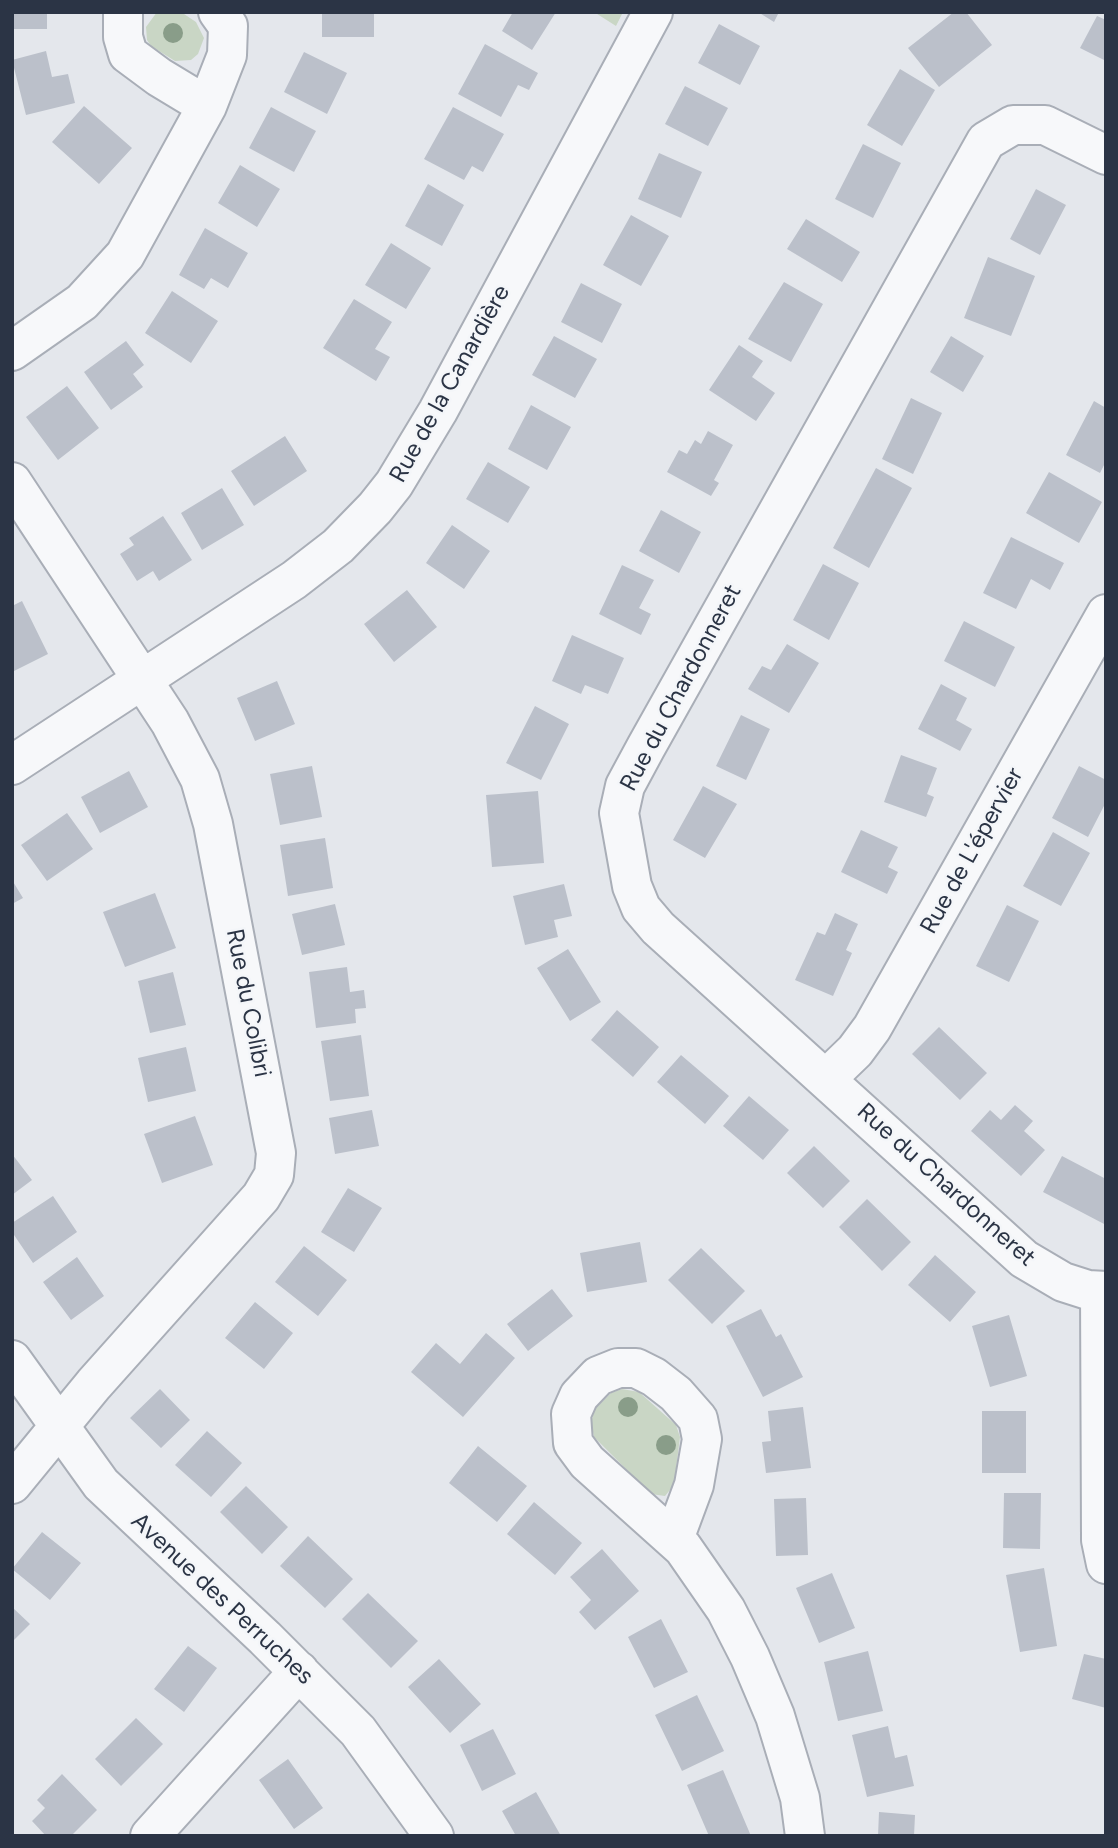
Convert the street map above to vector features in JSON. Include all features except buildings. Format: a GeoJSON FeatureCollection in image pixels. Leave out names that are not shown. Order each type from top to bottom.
{"type":"FeatureCollection","features":[{"type":"Feature","properties":{"kind":"street"},"geometry":{"type":"LineString","coordinates":[[123,12],[123,37],[128,54],[159,77],[207,106]]}},
{"type":"Feature","properties":{"kind":"street"},"geometry":{"type":"LineString","coordinates":[[12,351],[82,302],[115,269],[137,234],[207,106],[229,45],[228,26],[218,12]]}},
{"type":"Feature","properties":{"kind":"street","name":"Rue de la Canardière"},"geometry":{"type":"LineString","coordinates":[[12,765],[143,681],[326,556],[363,521],[394,484],[438,411],[653,12]]}},
{"type":"Feature","properties":{"kind":"street","name":"Rue du Chardonneret"},"geometry":{"type":"LineString","coordinates":[[1106,155],[1066,133],[1037,124],[1013,125],[986,141],[622,794],[620,821],[628,873],[636,898],[647,916],[1024,1259],[1063,1282],[1103,1292],[1101,1539],[1106,1564]]}},
{"type":"Feature","properties":{"kind":"street","name":"Rue du Colibri"},"geometry":{"type":"LineString","coordinates":[[12,482],[187,751],[204,793],[275,1141],[276,1165],[261,1197],[12,1485]]}},
{"type":"Feature","properties":{"kind":"street","name":"Rue de L'épervier"},"geometry":{"type":"LineString","coordinates":[[827,1078],[855,1051],[872,1028],[1106,614]]}},
{"type":"Feature","properties":{"kind":"street","name":"Avenue des Perruches"},"geometry":{"type":"LineString","coordinates":[[12,1360],[59,1428],[114,1498],[299,1671],[372,1748],[434,1836]]}},
{"type":"Feature","properties":{"kind":"street"},"geometry":{"type":"LineString","coordinates":[[674,1539],[726,1610],[750,1657],[786,1750],[804,1816],[805,1836]]}},
{"type":"Feature","properties":{"kind":"street"},"geometry":{"type":"LineString","coordinates":[[150,1836],[299,1671]]}},
{"type":"Feature","properties":{"kind":"green space"},"geometry":{"type":"Polygon","coordinates":[[[157,12],[181,12],[196,22],[204,38],[198,54],[191,60],[175,61],[151,46],[147,40],[146,27],[157,12]]]}},
{"type":"Feature","properties":{"kind":"green space"},"geometry":{"type":"Polygon","coordinates":[[[594,12],[623,12],[616,26],[594,12]]]}},
{"type":"Feature","properties":{"kind":"green space"},"geometry":{"type":"Polygon","coordinates":[[[622,1389],[639,1392],[676,1425],[680,1437],[674,1485],[665,1496],[651,1494],[594,1437],[591,1422],[595,1409],[611,1393],[622,1389]]]}}]}
